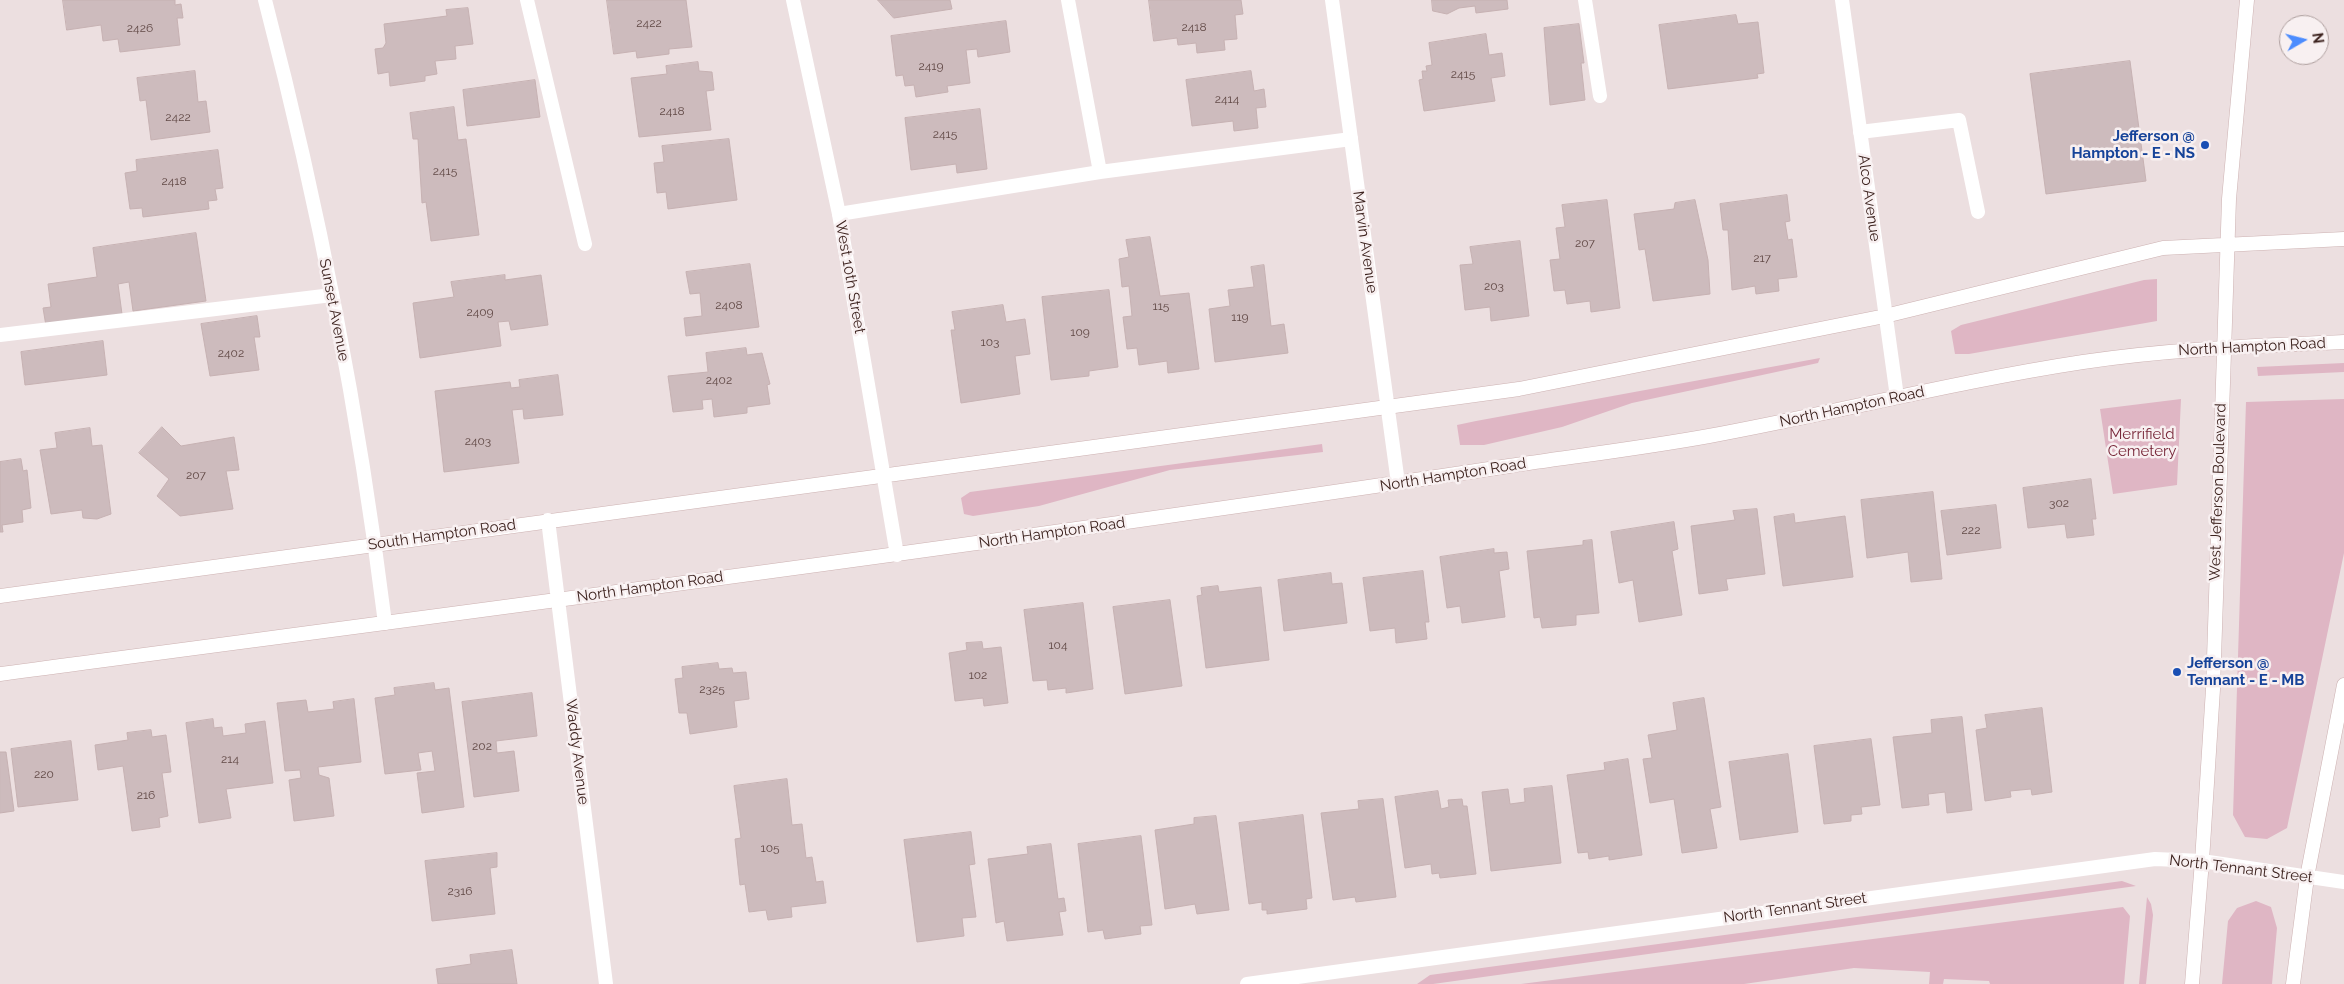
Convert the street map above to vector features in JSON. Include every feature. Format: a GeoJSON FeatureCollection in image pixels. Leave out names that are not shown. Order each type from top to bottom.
{"type":"FeatureCollection","features":[{"type":"Feature","properties":{"kind":"main road","name":"Sunset Avenue"},"geometry":{"type":"LineString","coordinates":[[266,0],[296,117],[332,295],[376,544],[385,623]]}},
{"type":"Feature","properties":{"kind":"main road"},"geometry":{"type":"LineString","coordinates":[[527,0],[585,244]]}},
{"type":"Feature","properties":{"kind":"main road","name":"West 10th Street"},"geometry":{"type":"LineString","coordinates":[[793,0],[840,214],[897,555]]}},
{"type":"Feature","properties":{"kind":"main road"},"geometry":{"type":"LineString","coordinates":[[1068,0],[1100,172]]}},
{"type":"Feature","properties":{"kind":"main road","name":"Marvin Avenue"},"geometry":{"type":"LineString","coordinates":[[1332,0],[1398,483]]}},
{"type":"Feature","properties":{"kind":"main road"},"geometry":{"type":"LineString","coordinates":[[1585,0],[1600,96]]}},
{"type":"Feature","properties":{"kind":"main road","name":"Alco Avenue"},"geometry":{"type":"LineString","coordinates":[[1842,0],[1897,397]]}},
{"type":"Feature","properties":{"kind":"main road","name":"West Jefferson Boulevard"},"geometry":{"type":"LineString","coordinates":[[2192,984],[2213,689],[2229,199],[2247,0]]}},
{"type":"Feature","properties":{"kind":"main road"},"geometry":{"type":"LineString","coordinates":[[1860,132],[1959,120],[1978,212]]}},
{"type":"Feature","properties":{"kind":"main road"},"geometry":{"type":"LineString","coordinates":[[840,214],[1100,172],[1351,139]]}},
{"type":"Feature","properties":{"kind":"main road"},"geometry":{"type":"LineString","coordinates":[[884,476],[1518,389],[1885,316],[2163,248],[2344,239]]}},
{"type":"Feature","properties":{"kind":"main road"},"geometry":{"type":"LineString","coordinates":[[0,334],[332,295]]}},
{"type":"Feature","properties":{"kind":"main road","name":"North Hampton Road"},"geometry":{"type":"LineString","coordinates":[[559,600],[768,570],[897,555],[1706,437],[1897,397],[2085,362],[2223,347],[2344,342]]}},
{"type":"Feature","properties":{"kind":"main road","name":"South Hampton Road"},"geometry":{"type":"LineString","coordinates":[[0,596],[548,520],[884,476]]}},
{"type":"Feature","properties":{"kind":"main road","name":"Waddy Avenue"},"geometry":{"type":"LineString","coordinates":[[548,520],[606,984]]}},
{"type":"Feature","properties":{"kind":"main road"},"geometry":{"type":"LineString","coordinates":[[0,674],[559,600]]}},
{"type":"Feature","properties":{"kind":"main road"},"geometry":{"type":"LineString","coordinates":[[2293,984],[2308,877],[2344,685]]}},
{"type":"Feature","properties":{"kind":"main road","name":"North Tennant Street"},"geometry":{"type":"LineString","coordinates":[[1246,984],[2155,858],[2202,861],[2344,882]]}},
{"type":"Feature","properties":{"kind":"green space"},"geometry":{"type":"Polygon","coordinates":[[[2157,279],[2157,321],[1969,354],[1955,354],[1951,331],[1961,325],[2144,280],[2157,279]]]}},
{"type":"Feature","properties":{"kind":"green space"},"geometry":{"type":"Polygon","coordinates":[[[1820,358],[1818,363],[1632,403],[1562,427],[1484,445],[1460,445],[1457,425],[1820,358]]]}},
{"type":"Feature","properties":{"kind":"green space"},"geometry":{"type":"Polygon","coordinates":[[[2344,363],[2344,372],[2258,376],[2257,367],[2344,363]]]}},
{"type":"Feature","properties":{"kind":"green space","name":"Merrifield Cemetery"},"geometry":{"type":"Polygon","coordinates":[[[2181,399],[2177,485],[2113,494],[2100,409],[2181,399]]]}},
{"type":"Feature","properties":{"kind":"green space"},"geometry":{"type":"Polygon","coordinates":[[[2344,399],[2344,553],[2287,828],[2267,839],[2245,837],[2233,815],[2246,402],[2344,399]]]}},
{"type":"Feature","properties":{"kind":"green space"},"geometry":{"type":"Polygon","coordinates":[[[1322,444],[1323,452],[1170,470],[1039,506],[973,516],[964,514],[961,498],[970,492],[1322,444]]]}},
{"type":"Feature","properties":{"kind":"green space"},"geometry":{"type":"Polygon","coordinates":[[[2122,881],[2136,886],[1433,984],[1417,984],[1430,975],[2122,881]]]}},
{"type":"Feature","properties":{"kind":"green space"},"geometry":{"type":"Polygon","coordinates":[[[2147,897],[2151,904],[2153,915],[2146,984],[2139,984],[2147,897]]]}},
{"type":"Feature","properties":{"kind":"green space"},"geometry":{"type":"Polygon","coordinates":[[[2256,901],[2271,907],[2277,928],[2272,984],[2222,984],[2228,921],[2237,908],[2256,901]]]}},
{"type":"Feature","properties":{"kind":"green space"},"geometry":{"type":"Polygon","coordinates":[[[2123,907],[2130,916],[2124,984],[1990,984],[1989,981],[1944,979],[1943,984],[1929,984],[1930,972],[1854,968],[1744,984],[1521,984],[2123,907]]]}},
{"type":"Feature","properties":{"kind":"building"},"geometry":{"type":"Polygon","coordinates":[[[63,0],[175,0],[175,5],[181,4],[183,18],[177,18],[180,45],[120,52],[118,39],[103,41],[101,25],[67,30],[63,0]]]}},
{"type":"Feature","properties":{"kind":"building"},"geometry":{"type":"Polygon","coordinates":[[[607,0],[686,0],[692,47],[669,49],[669,54],[637,58],[636,51],[614,54],[607,0]]]}},
{"type":"Feature","properties":{"kind":"building"},"geometry":{"type":"Polygon","coordinates":[[[878,0],[950,0],[952,9],[894,18],[878,0]]]}},
{"type":"Feature","properties":{"kind":"building"},"geometry":{"type":"Polygon","coordinates":[[[1149,0],[1241,0],[1243,14],[1235,15],[1237,39],[1224,40],[1225,50],[1197,53],[1196,43],[1178,45],[1177,38],[1154,41],[1149,0]]]}},
{"type":"Feature","properties":{"kind":"building"},"geometry":{"type":"Polygon","coordinates":[[[1432,0],[1507,0],[1508,9],[1476,13],[1475,6],[1459,8],[1447,14],[1433,11],[1432,0]]]}},
{"type":"Feature","properties":{"kind":"building"},"geometry":{"type":"Polygon","coordinates":[[[468,8],[473,44],[455,46],[456,59],[435,61],[437,74],[425,76],[425,81],[390,86],[389,72],[378,74],[375,49],[383,48],[386,43],[384,24],[447,16],[446,10],[468,8]]]}},
{"type":"Feature","properties":{"kind":"building"},"geometry":{"type":"Polygon","coordinates":[[[1736,15],[1738,24],[1758,22],[1764,73],[1757,74],[1758,78],[1668,89],[1659,25],[1736,15]]]}},
{"type":"Feature","properties":{"kind":"building"},"geometry":{"type":"Polygon","coordinates":[[[1006,21],[1010,52],[978,57],[977,49],[966,50],[970,83],[947,86],[948,92],[916,97],[914,85],[905,86],[903,75],[896,76],[891,36],[1006,21]]]}},
{"type":"Feature","properties":{"kind":"building"},"geometry":{"type":"Polygon","coordinates":[[[1579,24],[1584,63],[1581,63],[1585,100],[1550,105],[1544,28],[1579,24]]]}},
{"type":"Feature","properties":{"kind":"building"},"geometry":{"type":"Polygon","coordinates":[[[1486,34],[1489,55],[1502,53],[1505,76],[1491,78],[1495,101],[1424,111],[1419,80],[1423,79],[1422,71],[1427,71],[1426,66],[1432,65],[1429,43],[1486,34]]]}},
{"type":"Feature","properties":{"kind":"building"},"geometry":{"type":"Polygon","coordinates":[[[2130,61],[2146,181],[2046,194],[2030,74],[2130,61]]]}},
{"type":"Feature","properties":{"kind":"building"},"geometry":{"type":"Polygon","coordinates":[[[698,62],[699,71],[712,72],[714,90],[706,91],[711,130],[639,137],[631,78],[667,74],[666,66],[698,62]]]}},
{"type":"Feature","properties":{"kind":"building"},"geometry":{"type":"Polygon","coordinates":[[[195,71],[198,102],[206,101],[210,132],[151,140],[146,100],[140,101],[137,78],[195,71]]]}},
{"type":"Feature","properties":{"kind":"building"},"geometry":{"type":"Polygon","coordinates":[[[1251,71],[1254,91],[1264,89],[1266,107],[1256,108],[1258,128],[1234,131],[1233,121],[1192,126],[1186,80],[1251,71]]]}},
{"type":"Feature","properties":{"kind":"building"},"geometry":{"type":"Polygon","coordinates":[[[535,80],[540,117],[467,126],[463,90],[535,80]]]}},
{"type":"Feature","properties":{"kind":"building"},"geometry":{"type":"Polygon","coordinates":[[[454,107],[458,140],[466,139],[479,235],[431,241],[426,202],[422,203],[418,139],[413,139],[410,113],[454,107]]]}},
{"type":"Feature","properties":{"kind":"building"},"geometry":{"type":"Polygon","coordinates":[[[980,109],[987,169],[957,173],[956,164],[911,170],[905,118],[980,109]]]}},
{"type":"Feature","properties":{"kind":"building"},"geometry":{"type":"Polygon","coordinates":[[[729,139],[737,200],[668,209],[666,192],[657,193],[654,163],[664,162],[662,146],[729,139]]]}},
{"type":"Feature","properties":{"kind":"building"},"geometry":{"type":"Polygon","coordinates":[[[218,150],[223,188],[215,189],[217,200],[208,201],[209,209],[143,217],[142,208],[130,209],[125,173],[137,171],[136,160],[218,150]]]}},
{"type":"Feature","properties":{"kind":"building"},"geometry":{"type":"Polygon","coordinates":[[[1787,195],[1790,221],[1785,222],[1788,240],[1792,239],[1797,277],[1778,279],[1779,291],[1756,294],[1755,286],[1732,290],[1728,230],[1723,230],[1720,204],[1787,195]]]}},
{"type":"Feature","properties":{"kind":"building"},"geometry":{"type":"Polygon","coordinates":[[[1607,200],[1620,308],[1591,312],[1590,301],[1567,304],[1565,290],[1554,291],[1550,260],[1560,259],[1556,228],[1565,227],[1562,205],[1607,200]]]}},
{"type":"Feature","properties":{"kind":"building"},"geometry":{"type":"Polygon","coordinates":[[[1695,200],[1708,260],[1710,294],[1653,301],[1645,249],[1639,250],[1634,214],[1674,209],[1675,203],[1695,200]]]}},
{"type":"Feature","properties":{"kind":"building"},"geometry":{"type":"Polygon","coordinates":[[[196,233],[206,301],[133,311],[129,282],[118,284],[122,314],[46,326],[43,308],[51,307],[48,284],[97,277],[93,248],[196,233]]]}},
{"type":"Feature","properties":{"kind":"building"},"geometry":{"type":"Polygon","coordinates":[[[1150,237],[1160,296],[1189,293],[1199,369],[1168,373],[1167,361],[1139,365],[1137,348],[1127,349],[1123,317],[1132,316],[1129,286],[1122,287],[1119,259],[1129,257],[1126,240],[1150,237]]]}},
{"type":"Feature","properties":{"kind":"building"},"geometry":{"type":"Polygon","coordinates":[[[1520,241],[1529,316],[1491,321],[1490,307],[1465,310],[1460,265],[1473,264],[1470,247],[1520,241]]]}},
{"type":"Feature","properties":{"kind":"building"},"geometry":{"type":"Polygon","coordinates":[[[750,264],[759,327],[686,336],[684,318],[702,316],[700,293],[690,294],[686,272],[750,264]]]}},
{"type":"Feature","properties":{"kind":"building"},"geometry":{"type":"Polygon","coordinates":[[[1264,265],[1271,326],[1284,324],[1288,353],[1215,362],[1209,309],[1230,306],[1228,290],[1254,287],[1251,267],[1264,265]]]}},
{"type":"Feature","properties":{"kind":"building"},"geometry":{"type":"Polygon","coordinates":[[[505,275],[505,280],[541,275],[548,325],[511,330],[509,321],[498,322],[501,346],[420,358],[413,303],[454,297],[451,282],[505,275]]]}},
{"type":"Feature","properties":{"kind":"building"},"geometry":{"type":"Polygon","coordinates":[[[1109,290],[1118,367],[1089,371],[1089,376],[1051,380],[1042,297],[1109,290]]]}},
{"type":"Feature","properties":{"kind":"building"},"geometry":{"type":"Polygon","coordinates":[[[1003,305],[1006,322],[1025,319],[1030,354],[1015,356],[1020,394],[961,403],[951,330],[955,330],[952,312],[1003,305]]]}},
{"type":"Feature","properties":{"kind":"building"},"geometry":{"type":"Polygon","coordinates":[[[257,316],[260,337],[254,337],[259,370],[210,376],[201,324],[257,316]]]}},
{"type":"Feature","properties":{"kind":"building"},"geometry":{"type":"Polygon","coordinates":[[[103,341],[107,375],[25,385],[21,352],[103,341]]]}},
{"type":"Feature","properties":{"kind":"building"},"geometry":{"type":"Polygon","coordinates":[[[746,348],[747,355],[762,353],[770,384],[767,385],[770,404],[747,407],[747,413],[714,417],[712,399],[702,400],[703,409],[673,412],[668,376],[708,372],[706,353],[746,348]]]}},
{"type":"Feature","properties":{"kind":"building"},"geometry":{"type":"Polygon","coordinates":[[[558,375],[563,415],[524,419],[523,409],[512,410],[519,463],[444,472],[435,391],[510,382],[511,388],[520,387],[519,380],[558,375]]]}},
{"type":"Feature","properties":{"kind":"building"},"geometry":{"type":"Polygon","coordinates":[[[162,427],[181,446],[234,437],[239,470],[226,471],[233,509],[180,516],[157,496],[169,479],[139,453],[162,427]]]}},
{"type":"Feature","properties":{"kind":"building"},"geometry":{"type":"Polygon","coordinates":[[[90,428],[92,446],[102,445],[111,514],[97,519],[83,518],[82,510],[51,514],[40,450],[57,448],[55,433],[90,428]]]}},
{"type":"Feature","properties":{"kind":"building"},"geometry":{"type":"Polygon","coordinates":[[[21,459],[23,471],[27,470],[31,508],[22,510],[23,522],[2,525],[3,532],[0,532],[0,462],[21,459]]]}},
{"type":"Feature","properties":{"kind":"building"},"geometry":{"type":"Polygon","coordinates":[[[2091,479],[2096,519],[2092,519],[2094,535],[2067,538],[2065,524],[2028,528],[2023,488],[2091,479]]]}},
{"type":"Feature","properties":{"kind":"building"},"geometry":{"type":"Polygon","coordinates":[[[1933,492],[1942,579],[1911,582],[1908,552],[1867,558],[1861,500],[1933,492]]]}},
{"type":"Feature","properties":{"kind":"building"},"geometry":{"type":"Polygon","coordinates":[[[1996,505],[2001,548],[1947,555],[1941,511],[1996,505]]]}},
{"type":"Feature","properties":{"kind":"building"},"geometry":{"type":"Polygon","coordinates":[[[1757,509],[1765,574],[1726,579],[1728,590],[1699,594],[1691,526],[1735,520],[1733,511],[1757,509]]]}},
{"type":"Feature","properties":{"kind":"building"},"geometry":{"type":"Polygon","coordinates":[[[1794,514],[1795,523],[1845,516],[1853,577],[1783,586],[1774,517],[1794,514]]]}},
{"type":"Feature","properties":{"kind":"building"},"geometry":{"type":"Polygon","coordinates":[[[1674,522],[1678,549],[1672,551],[1682,615],[1639,622],[1633,580],[1619,583],[1611,532],[1674,522]]]}},
{"type":"Feature","properties":{"kind":"building"},"geometry":{"type":"Polygon","coordinates":[[[1592,540],[1599,613],[1576,615],[1576,625],[1542,628],[1540,617],[1534,618],[1527,551],[1583,545],[1583,541],[1592,540]]]}},
{"type":"Feature","properties":{"kind":"building"},"geometry":{"type":"Polygon","coordinates":[[[1494,549],[1494,553],[1507,552],[1509,569],[1499,571],[1505,617],[1462,623],[1460,606],[1447,608],[1440,557],[1494,549]]]}},
{"type":"Feature","properties":{"kind":"building"},"geometry":{"type":"Polygon","coordinates":[[[1423,571],[1429,622],[1425,622],[1427,639],[1396,643],[1395,628],[1370,631],[1363,578],[1423,571]]]}},
{"type":"Feature","properties":{"kind":"building"},"geometry":{"type":"Polygon","coordinates":[[[1331,573],[1332,584],[1342,583],[1347,623],[1284,631],[1278,580],[1331,573]]]}},
{"type":"Feature","properties":{"kind":"building"},"geometry":{"type":"Polygon","coordinates":[[[1218,586],[1219,592],[1261,587],[1269,660],[1206,668],[1197,596],[1202,595],[1201,588],[1218,586]]]}},
{"type":"Feature","properties":{"kind":"building"},"geometry":{"type":"Polygon","coordinates":[[[1170,600],[1182,686],[1125,694],[1113,607],[1170,600]]]}},
{"type":"Feature","properties":{"kind":"building"},"geometry":{"type":"Polygon","coordinates":[[[1083,603],[1093,689],[1066,693],[1066,688],[1048,690],[1047,680],[1033,681],[1024,610],[1083,603]]]}},
{"type":"Feature","properties":{"kind":"building"},"geometry":{"type":"Polygon","coordinates":[[[982,642],[983,649],[1001,647],[1008,703],[984,706],[983,698],[955,701],[949,653],[967,650],[966,643],[982,642]]]}},
{"type":"Feature","properties":{"kind":"building"},"geometry":{"type":"Polygon","coordinates":[[[718,663],[719,669],[732,668],[733,673],[746,672],[749,699],[734,701],[737,727],[690,734],[687,713],[679,713],[675,679],[683,678],[682,667],[718,663]]]}},
{"type":"Feature","properties":{"kind":"building"},"geometry":{"type":"Polygon","coordinates":[[[434,683],[435,690],[449,688],[464,807],[422,813],[417,773],[435,771],[432,751],[418,753],[421,770],[385,774],[375,698],[395,695],[394,688],[434,683]]]}},
{"type":"Feature","properties":{"kind":"building"},"geometry":{"type":"Polygon","coordinates":[[[532,693],[537,736],[496,741],[497,753],[514,751],[519,791],[474,797],[462,702],[532,693]]]}},
{"type":"Feature","properties":{"kind":"building"},"geometry":{"type":"Polygon","coordinates":[[[1704,698],[1721,807],[1710,809],[1717,848],[1682,853],[1674,799],[1650,803],[1643,759],[1652,758],[1648,735],[1677,730],[1673,703],[1704,698]]]}},
{"type":"Feature","properties":{"kind":"building"},"geometry":{"type":"Polygon","coordinates":[[[354,699],[361,762],[318,767],[319,775],[329,778],[334,816],[294,821],[289,780],[301,778],[300,770],[285,771],[277,703],[306,700],[308,712],[334,709],[333,702],[354,699]]]}},
{"type":"Feature","properties":{"kind":"building"},"geometry":{"type":"Polygon","coordinates":[[[2042,708],[2052,792],[2032,795],[2031,789],[2010,791],[2011,797],[1985,801],[1976,730],[1987,728],[1985,715],[2042,708]]]}},
{"type":"Feature","properties":{"kind":"building"},"geometry":{"type":"Polygon","coordinates":[[[1962,717],[1972,810],[1947,813],[1945,792],[1928,794],[1929,805],[1902,808],[1893,737],[1932,733],[1931,720],[1962,717]]]}},
{"type":"Feature","properties":{"kind":"building"},"geometry":{"type":"Polygon","coordinates":[[[213,719],[214,728],[222,727],[223,736],[246,733],[245,724],[265,721],[273,783],[226,789],[231,818],[199,823],[186,723],[213,719]]]}},
{"type":"Feature","properties":{"kind":"building"},"geometry":{"type":"Polygon","coordinates":[[[151,730],[152,737],[166,735],[171,772],[162,773],[168,816],[159,818],[160,827],[132,831],[123,766],[98,770],[95,745],[128,740],[127,733],[151,730]]]}},
{"type":"Feature","properties":{"kind":"building"},"geometry":{"type":"Polygon","coordinates":[[[1871,739],[1880,805],[1861,807],[1862,814],[1851,815],[1851,821],[1824,824],[1814,746],[1871,739]]]}},
{"type":"Feature","properties":{"kind":"building"},"geometry":{"type":"Polygon","coordinates":[[[71,741],[78,800],[18,807],[11,749],[71,741]]]}},
{"type":"Feature","properties":{"kind":"building"},"geometry":{"type":"Polygon","coordinates":[[[0,752],[6,752],[14,811],[0,813],[0,752]]]}},
{"type":"Feature","properties":{"kind":"building"},"geometry":{"type":"Polygon","coordinates":[[[1788,754],[1798,832],[1740,840],[1729,762],[1788,754]]]}},
{"type":"Feature","properties":{"kind":"building"},"geometry":{"type":"Polygon","coordinates":[[[1628,759],[1642,855],[1609,860],[1609,856],[1589,859],[1588,852],[1578,853],[1567,775],[1605,770],[1604,763],[1628,759]]]}},
{"type":"Feature","properties":{"kind":"building"},"geometry":{"type":"Polygon","coordinates":[[[787,779],[792,825],[802,824],[806,858],[812,857],[816,882],[823,881],[826,903],[791,907],[792,917],[768,920],[766,910],[749,912],[745,884],[740,885],[735,839],[741,838],[734,786],[787,779]]]}},
{"type":"Feature","properties":{"kind":"building"},"geometry":{"type":"Polygon","coordinates":[[[1552,786],[1561,863],[1491,871],[1482,792],[1508,789],[1510,804],[1525,802],[1524,789],[1552,786]]]}},
{"type":"Feature","properties":{"kind":"building"},"geometry":{"type":"Polygon","coordinates":[[[1438,791],[1441,809],[1449,807],[1448,800],[1462,799],[1463,806],[1467,806],[1476,874],[1440,878],[1439,873],[1432,874],[1431,864],[1405,868],[1395,797],[1438,791]]]}},
{"type":"Feature","properties":{"kind":"building"},"geometry":{"type":"Polygon","coordinates":[[[1383,799],[1396,897],[1356,902],[1355,897],[1333,900],[1321,813],[1359,809],[1358,801],[1383,799]]]}},
{"type":"Feature","properties":{"kind":"building"},"geometry":{"type":"Polygon","coordinates":[[[1303,815],[1312,898],[1306,899],[1307,909],[1267,914],[1267,910],[1262,910],[1262,902],[1249,904],[1239,823],[1303,815]]]}},
{"type":"Feature","properties":{"kind":"building"},"geometry":{"type":"Polygon","coordinates":[[[1216,816],[1229,910],[1197,914],[1195,904],[1165,909],[1155,830],[1194,824],[1194,818],[1216,816]]]}},
{"type":"Feature","properties":{"kind":"building"},"geometry":{"type":"Polygon","coordinates":[[[971,832],[975,864],[969,865],[976,917],[962,918],[964,936],[917,942],[904,840],[971,832]]]}},
{"type":"Feature","properties":{"kind":"building"},"geometry":{"type":"Polygon","coordinates":[[[1141,836],[1152,925],[1140,926],[1141,934],[1105,939],[1103,930],[1088,932],[1078,844],[1141,836]]]}},
{"type":"Feature","properties":{"kind":"building"},"geometry":{"type":"Polygon","coordinates":[[[1051,844],[1058,899],[1064,898],[1066,911],[1059,912],[1063,935],[1007,941],[1004,921],[996,923],[988,859],[1028,854],[1027,847],[1051,844]]]}},
{"type":"Feature","properties":{"kind":"building"},"geometry":{"type":"Polygon","coordinates":[[[497,853],[497,867],[490,868],[495,914],[432,921],[425,861],[497,853]]]}},
{"type":"Feature","properties":{"kind":"building"},"geometry":{"type":"Polygon","coordinates":[[[512,950],[517,984],[438,984],[436,969],[471,964],[470,955],[512,950]]]}},
{"type":"Feature","properties":{"kind":"place","name":"Jefferson @ Hampton - E - NS"},"geometry":{"type":"Point","coordinates":[2205,145]}},
{"type":"Feature","properties":{"kind":"place","name":"Jefferson @ Tennant - E - MB"},"geometry":{"type":"Point","coordinates":[2177,672]}}]}
